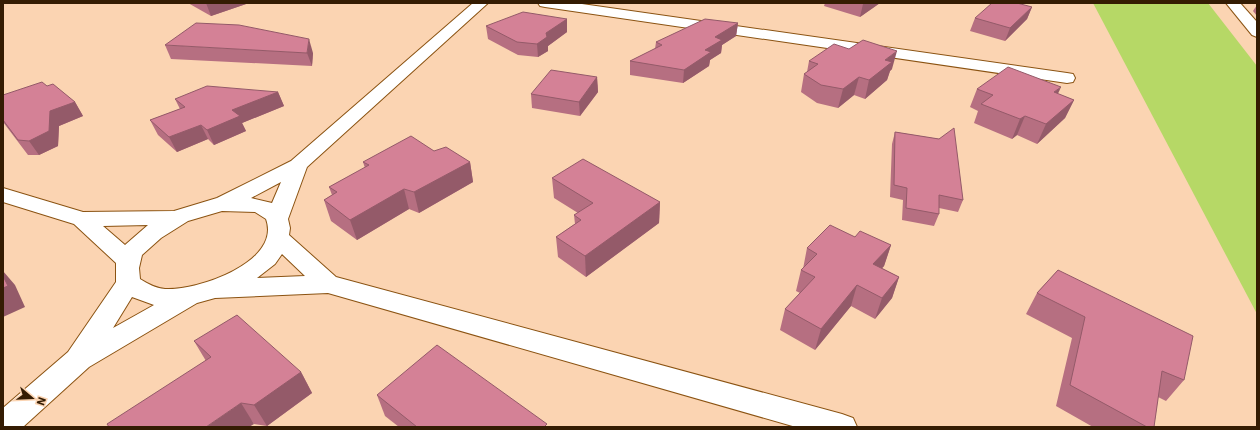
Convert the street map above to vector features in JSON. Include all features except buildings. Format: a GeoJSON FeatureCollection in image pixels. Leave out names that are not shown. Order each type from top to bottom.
{"type":"FeatureCollection","features":[{"type":"Feature","properties":{"kind":"street"},"geometry":{"type":"LineString","coordinates":[[222,204],[298,165],[481,3]]}},
{"type":"Feature","properties":{"kind":"street"},"geometry":{"type":"LineString","coordinates":[[545,3],[1067,78]]}},
{"type":"Feature","properties":{"kind":"street"},"geometry":{"type":"LineString","coordinates":[[1233,3],[1257,32]]}},
{"type":"Feature","properties":{"kind":"street"},"geometry":{"type":"LineString","coordinates":[[3,426],[78,359],[204,293],[238,280],[256,268],[271,253],[298,165]]}},
{"type":"Feature","properties":{"kind":"street"},"geometry":{"type":"LineString","coordinates":[[3,195],[82,218],[175,218]]}},
{"type":"Feature","properties":{"kind":"street"},"geometry":{"type":"LineString","coordinates":[[78,359],[128,272],[132,252],[154,231],[175,218],[198,209],[222,204],[244,204],[271,211],[278,228],[328,284]]}},
{"type":"Feature","properties":{"kind":"street"},"geometry":{"type":"LineString","coordinates":[[82,218],[150,296],[169,298],[204,293],[328,284],[842,427]]}},
{"type":"Feature","properties":{"kind":"green space"},"geometry":{"type":"Polygon","coordinates":[[[1093,3],[1208,3],[1257,66],[1257,314],[1093,3]]]}}]}
